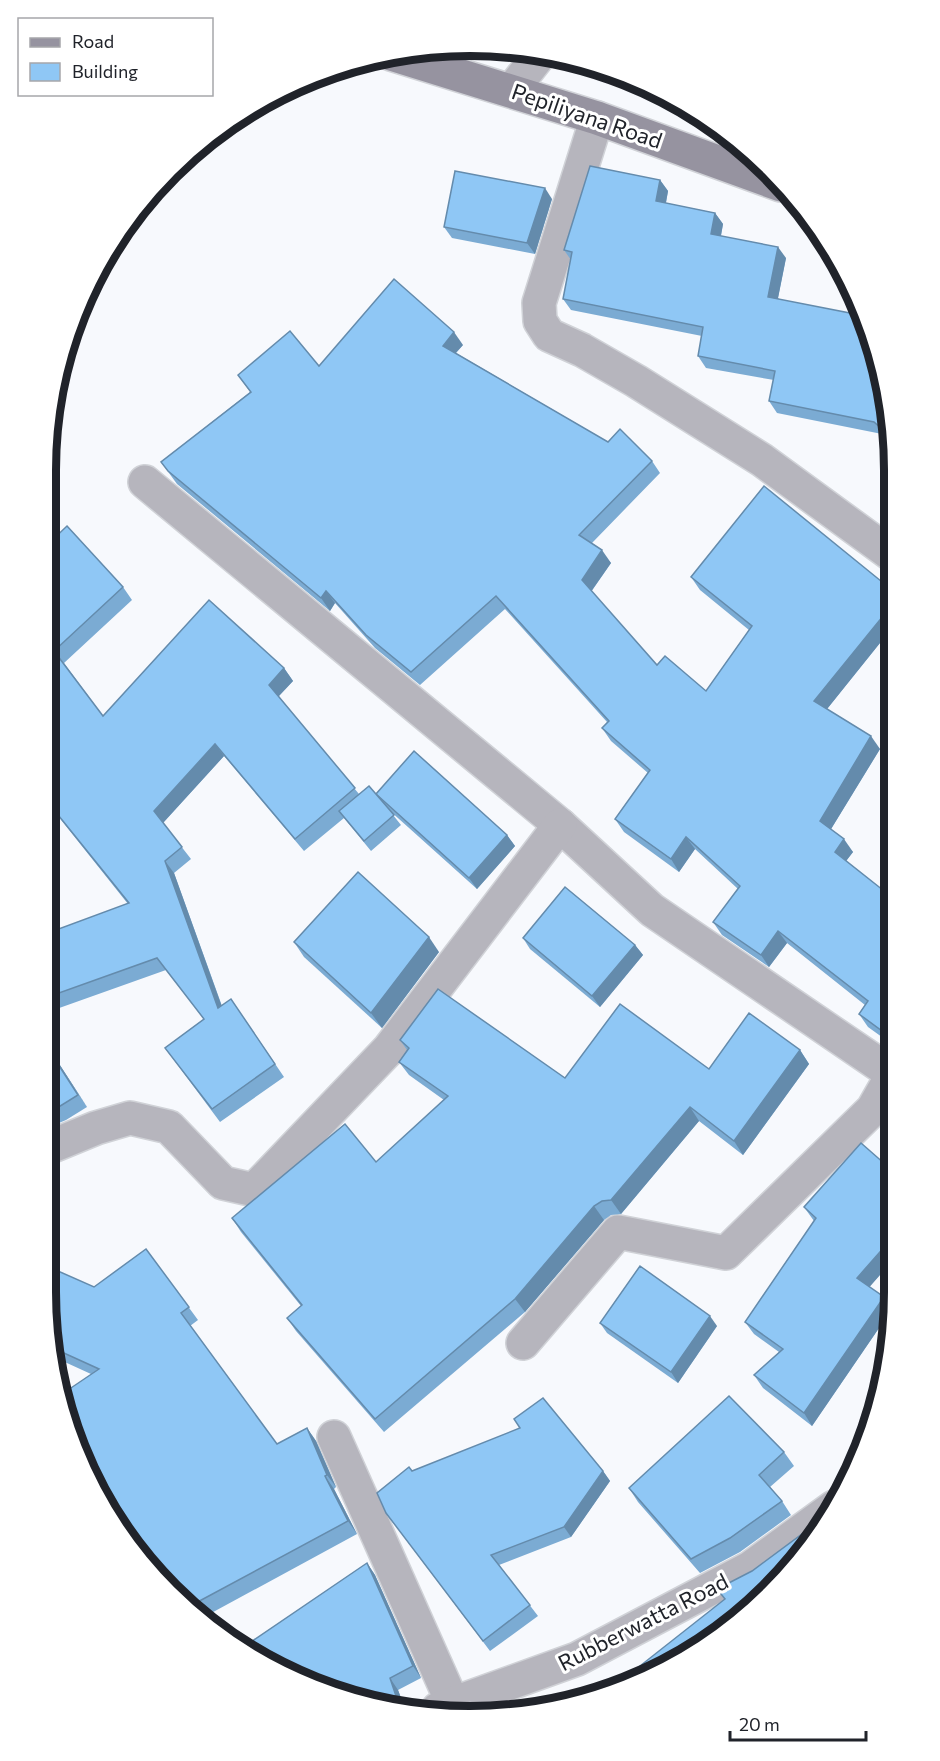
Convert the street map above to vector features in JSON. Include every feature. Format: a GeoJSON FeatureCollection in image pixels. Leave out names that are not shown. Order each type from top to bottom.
{"type":"FeatureCollection","features":[{"type":"Feature","properties":{"kind":"main road","name":"Pepiliyana Road"},"geometry":{"type":"LineString","coordinates":[[411,60],[597,118],[765,179]]}},
{"type":"Feature","properties":{"kind":"street"},"geometry":{"type":"LineString","coordinates":[[512,90],[535,61]]}},
{"type":"Feature","properties":{"kind":"street"},"geometry":{"type":"LineString","coordinates":[[597,118],[539,303],[540,321],[549,335],[582,350],[636,381],[762,460],[884,549]]}},
{"type":"Feature","properties":{"kind":"street"},"geometry":{"type":"LineString","coordinates":[[145,482],[560,825],[652,910],[884,1068]]}},
{"type":"Feature","properties":{"kind":"street"},"geometry":{"type":"LineString","coordinates":[[56,1144],[96,1128],[130,1118],[169,1127],[223,1183],[254,1190],[389,1049],[560,825]]}},
{"type":"Feature","properties":{"kind":"street"},"geometry":{"type":"LineString","coordinates":[[523,1343],[618,1232],[726,1252],[873,1110],[884,1090]]}},
{"type":"Feature","properties":{"kind":"street"},"geometry":{"type":"LineString","coordinates":[[334,1437],[445,1705]]}},
{"type":"Feature","properties":{"kind":"street","name":"Rubberwatta Road"},"geometry":{"type":"LineString","coordinates":[[451,1705],[587,1654],[750,1568],[815,1521]]}},
{"type":"Feature","properties":{"kind":"building"},"geometry":{"type":"Polygon","coordinates":[[[590,166],[660,180],[656,201],[715,213],[711,234],[778,247],[768,297],[854,314],[877,389],[882,430],[874,422],[769,401],[775,371],[698,356],[703,327],[563,299],[572,252],[564,250],[590,166]]]}},
{"type":"Feature","properties":{"kind":"building"},"geometry":{"type":"Polygon","coordinates":[[[455,171],[545,188],[527,243],[444,227],[455,171]]]}},
{"type":"Feature","properties":{"kind":"building"},"geometry":{"type":"Polygon","coordinates":[[[394,279],[454,332],[443,346],[608,442],[620,429],[652,461],[579,535],[602,550],[582,580],[657,665],[665,656],[706,691],[752,626],[691,577],[764,486],[884,584],[884,615],[814,701],[871,736],[820,821],[844,839],[835,852],[884,891],[884,1032],[859,1014],[868,1001],[778,931],[761,955],[713,922],[740,886],[686,837],[671,859],[615,819],[650,770],[602,728],[609,721],[496,596],[411,672],[366,635],[326,591],[321,598],[168,471],[161,462],[251,392],[238,375],[290,331],[319,366],[394,279]]]}},
{"type":"Feature","properties":{"kind":"building"},"geometry":{"type":"Polygon","coordinates":[[[67,526],[123,587],[56,649],[56,536],[67,526]]]}},
{"type":"Feature","properties":{"kind":"building"},"geometry":{"type":"Polygon","coordinates":[[[209,600],[284,668],[269,685],[355,788],[295,839],[215,744],[154,811],[182,847],[165,861],[218,1008],[231,999],[275,1064],[212,1109],[165,1048],[204,1019],[157,958],[56,994],[56,930],[129,903],[56,812],[56,654],[103,716],[209,600]]]}},
{"type":"Feature","properties":{"kind":"building"},"geometry":{"type":"Polygon","coordinates":[[[414,751],[507,835],[469,878],[376,794],[414,751]]]}},
{"type":"Feature","properties":{"kind":"building"},"geometry":{"type":"Polygon","coordinates":[[[369,786],[394,815],[364,841],[339,811],[369,786]]]}},
{"type":"Feature","properties":{"kind":"building"},"geometry":{"type":"Polygon","coordinates":[[[358,872],[429,937],[371,1013],[294,942],[358,872]]]}},
{"type":"Feature","properties":{"kind":"building"},"geometry":{"type":"Polygon","coordinates":[[[565,887],[635,945],[592,996],[523,938],[565,887]]]}},
{"type":"Feature","properties":{"kind":"building"},"geometry":{"type":"Polygon","coordinates":[[[438,989],[565,1078],[620,1004],[709,1069],[749,1013],[800,1050],[734,1141],[690,1107],[611,1200],[602,1201],[594,1206],[515,1299],[375,1419],[287,1318],[302,1305],[232,1218],[345,1124],[376,1162],[448,1096],[399,1062],[409,1048],[400,1040],[438,989]]]}},
{"type":"Feature","properties":{"kind":"building"},"geometry":{"type":"Polygon","coordinates":[[[56,1061],[78,1095],[56,1108],[56,1061]]]}},
{"type":"Feature","properties":{"kind":"building"},"geometry":{"type":"Polygon","coordinates":[[[861,1143],[884,1163],[884,1247],[857,1278],[884,1297],[804,1413],[754,1375],[783,1349],[745,1322],[816,1218],[804,1207],[861,1143]]]}},
{"type":"Feature","properties":{"kind":"building"},"geometry":{"type":"Polygon","coordinates":[[[146,1249],[189,1307],[181,1313],[277,1444],[307,1428],[327,1475],[325,1476],[348,1521],[197,1603],[158,1564],[125,1521],[98,1474],[77,1424],[68,1390],[99,1369],[60,1351],[56,1318],[56,1276],[58,1271],[94,1287],[146,1249]]]}},
{"type":"Feature","properties":{"kind":"building"},"geometry":{"type":"Polygon","coordinates":[[[640,1266],[710,1316],[671,1372],[600,1323],[640,1266]]]}},
{"type":"Feature","properties":{"kind":"building"},"geometry":{"type":"Polygon","coordinates":[[[729,1396],[784,1452],[759,1475],[782,1501],[730,1538],[691,1559],[629,1488],[729,1396]]]}},
{"type":"Feature","properties":{"kind":"building"},"geometry":{"type":"Polygon","coordinates":[[[543,1398],[603,1471],[564,1527],[491,1555],[530,1605],[483,1641],[386,1513],[377,1493],[409,1467],[412,1471],[520,1428],[514,1419],[543,1398]]]}},
{"type":"Feature","properties":{"kind":"building"},"geometry":{"type":"Polygon","coordinates":[[[810,1528],[782,1564],[743,1603],[700,1636],[631,1673],[725,1599],[717,1589],[752,1571],[810,1528]]]}},
{"type":"Feature","properties":{"kind":"building"},"geometry":{"type":"Polygon","coordinates":[[[367,1563],[413,1666],[390,1678],[397,1699],[337,1684],[311,1674],[250,1642],[367,1563]]]}}]}
